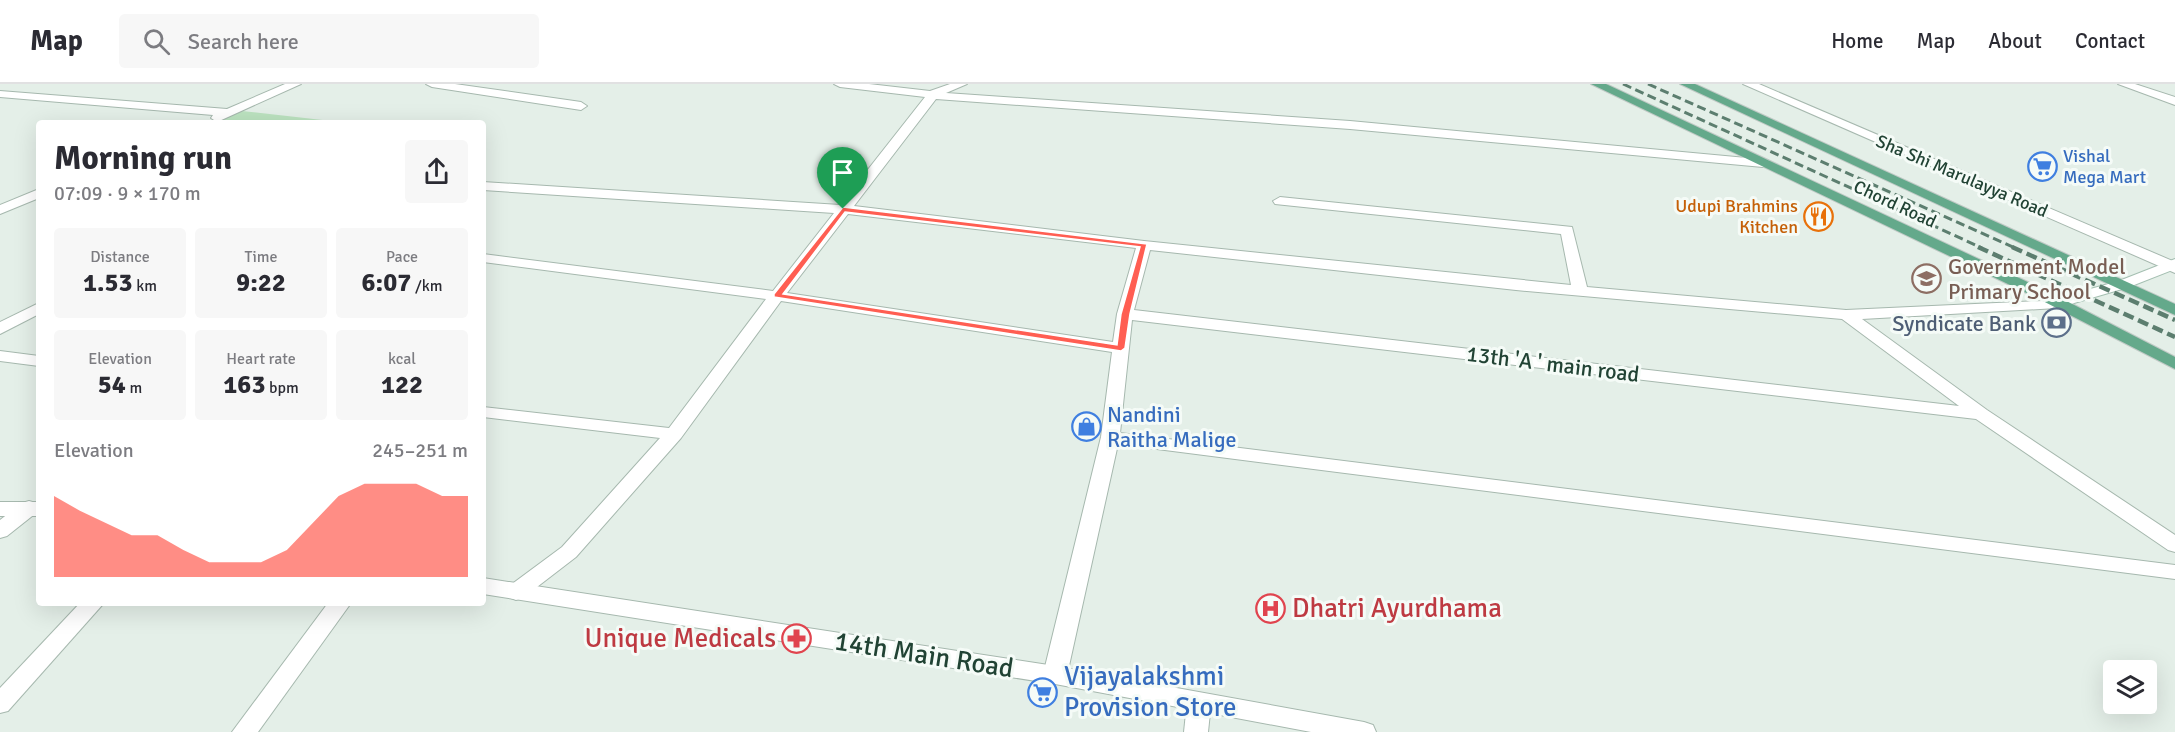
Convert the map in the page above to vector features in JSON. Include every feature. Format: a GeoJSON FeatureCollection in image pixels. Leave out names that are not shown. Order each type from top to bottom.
{"type":"FeatureCollection","features":[{"type":"Feature","properties":{"kind":"main road","name":"Chord Road"},"geometry":{"type":"LineString","coordinates":[[1597,84],[2057,303],[2175,364]]}},
{"type":"Feature","properties":{"kind":"main road","name":"Chord Road"},"geometry":{"type":"LineString","coordinates":[[1686,84],[2124,284],[2175,310]]}},
{"type":"Feature","properties":{"kind":"street"},"geometry":{"type":"LineString","coordinates":[[211,120],[295,84]]}},
{"type":"Feature","properties":{"kind":"street"},"geometry":{"type":"LineString","coordinates":[[432,84],[581,106]]}},
{"type":"Feature","properties":{"kind":"street"},"geometry":{"type":"LineString","coordinates":[[840,84],[963,98],[1350,125],[1763,163]]}},
{"type":"Feature","properties":{"kind":"street"},"geometry":{"type":"LineString","coordinates":[[516,592],[569,552],[674,434],[843,209],[934,93],[961,84]]}},
{"type":"Feature","properties":{"kind":"street","name":"Sha Shi Marulayya Road"},"geometry":{"type":"LineString","coordinates":[[1749,84],[2173,266]]}},
{"type":"Feature","properties":{"kind":"street"},"geometry":{"type":"LineString","coordinates":[[2124,84],[2175,101]]}},
{"type":"Feature","properties":{"kind":"street"},"geometry":{"type":"LineString","coordinates":[[0,94],[227,113]]}},
{"type":"Feature","properties":{"kind":"street"},"geometry":{"type":"LineString","coordinates":[[486,186],[843,209],[1144,245],[1580,291],[1846,315],[2057,303],[2124,284],[2173,266]]}},
{"type":"Feature","properties":{"kind":"street"},"geometry":{"type":"LineString","coordinates":[[0,196],[35,197]]}},
{"type":"Feature","properties":{"kind":"street"},"geometry":{"type":"LineString","coordinates":[[0,210],[35,197]]}},
{"type":"Feature","properties":{"kind":"street"},"geometry":{"type":"LineString","coordinates":[[1280,201],[1567,230],[1580,291]]}},
{"type":"Feature","properties":{"kind":"street"},"geometry":{"type":"LineString","coordinates":[[1055,675],[1110,437],[1125,314],[1144,245]]}},
{"type":"Feature","properties":{"kind":"street"},"geometry":{"type":"LineString","coordinates":[[486,258],[777,296],[1121,348]]}},
{"type":"Feature","properties":{"kind":"street"},"geometry":{"type":"LineString","coordinates":[[0,329],[36,310]]}},
{"type":"Feature","properties":{"kind":"street","name":"13th 'A ' main road"},"geometry":{"type":"LineString","coordinates":[[1125,314],[1981,414]]}},
{"type":"Feature","properties":{"kind":"street"},"geometry":{"type":"LineString","coordinates":[[1846,315],[1981,414],[2175,545]]}},
{"type":"Feature","properties":{"kind":"street"},"geometry":{"type":"LineString","coordinates":[[0,356],[36,361]]}},
{"type":"Feature","properties":{"kind":"street"},"geometry":{"type":"LineString","coordinates":[[486,412],[674,434]]}},
{"type":"Feature","properties":{"kind":"street"},"geometry":{"type":"LineString","coordinates":[[1110,437],[2175,572]]}},
{"type":"Feature","properties":{"kind":"street"},"geometry":{"type":"LineString","coordinates":[[0,509],[34,508]]}},
{"type":"Feature","properties":{"kind":"street"},"geometry":{"type":"LineString","coordinates":[[0,531],[34,508]]}},
{"type":"Feature","properties":{"kind":"street","name":"14th Main Road"},"geometry":{"type":"LineString","coordinates":[[486,587],[1055,675],[1364,732]]}},
{"type":"Feature","properties":{"kind":"street"},"geometry":{"type":"LineString","coordinates":[[0,704],[90,606]]}},
{"type":"Feature","properties":{"kind":"street"},"geometry":{"type":"LineString","coordinates":[[244,732],[338,606]]}},
{"type":"Feature","properties":{"kind":"street"},"geometry":{"type":"LineString","coordinates":[[1196,732],[1198,703]]}},
{"type":"Feature","properties":{"kind":"green space"},"geometry":{"type":"Polygon","coordinates":[[[233,110],[322,120],[211,120],[233,110]]]}},
{"type":"Feature","properties":{"kind":"railway"},"geometry":{"type":"LineString","coordinates":[[1623,84],[1982,248]]}},
{"type":"Feature","properties":{"kind":"railway"},"geometry":{"type":"LineString","coordinates":[[1648,84],[2015,248]]}},
{"type":"Feature","properties":{"kind":"railway"},"geometry":{"type":"LineString","coordinates":[[1978,247],[2175,337]]}},
{"type":"Feature","properties":{"kind":"railway"},"geometry":{"type":"LineString","coordinates":[[2012,247],[2175,320]]}},
{"type":"Feature","properties":{"kind":"place","name":"Vishal Mega Mart"},"geometry":{"type":"Point","coordinates":[2042,166]}},
{"type":"Feature","properties":{"kind":"place","name":"Udupi Brahmins Kitchen"},"geometry":{"type":"Point","coordinates":[1819,216]}},
{"type":"Feature","properties":{"kind":"place","name":"Government Model Primary School"},"geometry":{"type":"Point","coordinates":[1927,279]}},
{"type":"Feature","properties":{"kind":"place","name":"Syndicate Bank"},"geometry":{"type":"Point","coordinates":[2057,323]}},
{"type":"Feature","properties":{"kind":"place","name":"Nandini Raitha Malige"},"geometry":{"type":"Point","coordinates":[1086,427]}},
{"type":"Feature","properties":{"kind":"place","name":"Dhatri Ayurdhama"},"geometry":{"type":"Point","coordinates":[1271,608]}},
{"type":"Feature","properties":{"kind":"place","name":"Unique Medicals"},"geometry":{"type":"Point","coordinates":[797,638]}},
{"type":"Feature","properties":{"kind":"place","name":"Vijayalakshmi Provision Store"},"geometry":{"type":"Point","coordinates":[1043,692]}},
{"type":"Feature","properties":{"kind":"route"},"geometry":{"type":"LineString","coordinates":[[843,209],[1144,245],[1125,314],[1121,348],[777,296],[843,209]]}}]}
